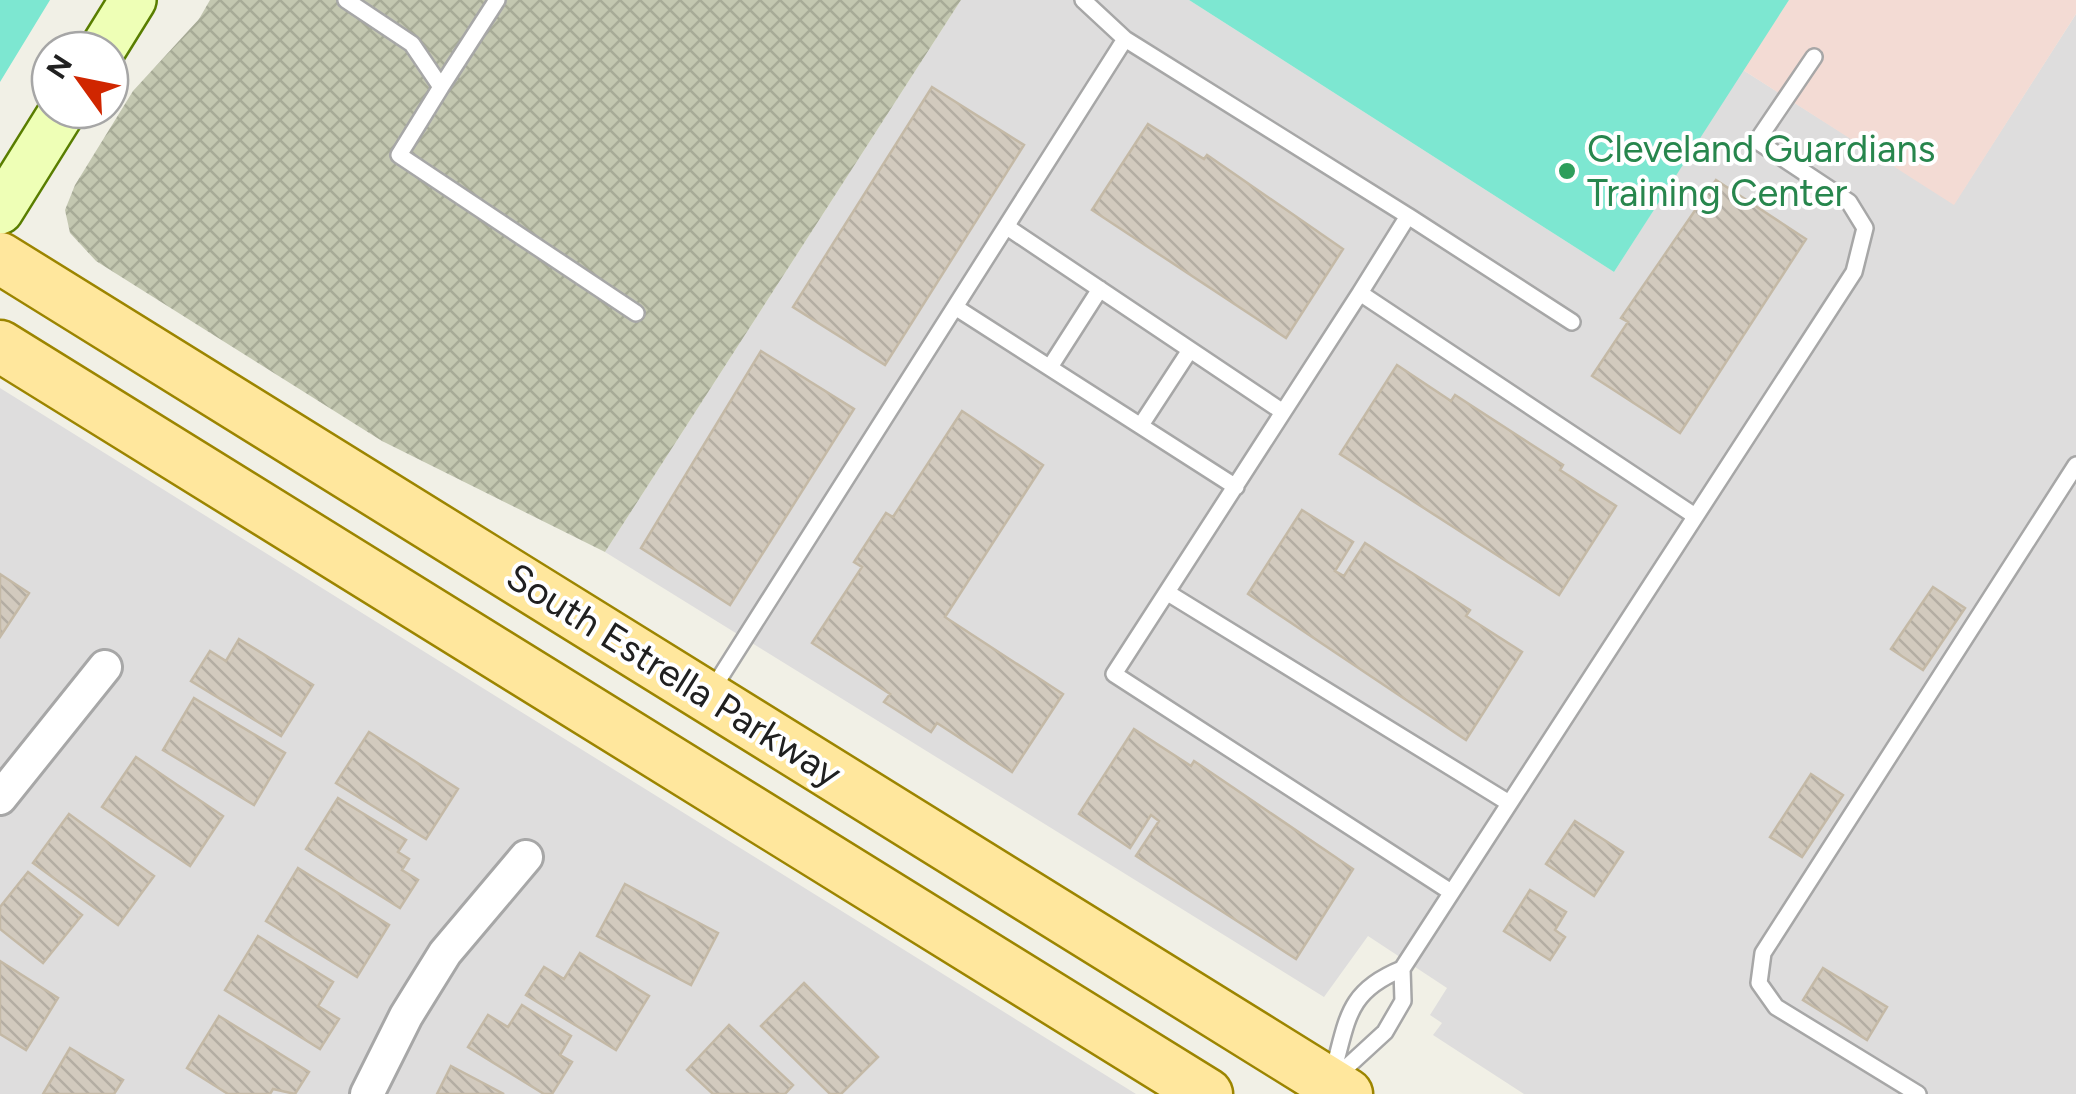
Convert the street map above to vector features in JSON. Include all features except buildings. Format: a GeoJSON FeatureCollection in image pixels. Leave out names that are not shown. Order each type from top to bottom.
{"type":"FeatureCollection","features":[{"type":"Feature","properties":{"kind":"main road"},"geometry":{"type":"LineString","coordinates":[[115,30],[134,0]]}},
{"type":"Feature","properties":{"kind":"main road"},"geometry":{"type":"LineString","coordinates":[[0,211],[51,130]]}},
{"type":"Feature","properties":{"kind":"main road","name":"South Estrella Parkway"},"geometry":{"type":"LineString","coordinates":[[0,258],[1338,1088]]}},
{"type":"Feature","properties":{"kind":"main road","name":"South Estrella Parkway"},"geometry":{"type":"LineString","coordinates":[[0,346],[1208,1094]]}},
{"type":"Feature","properties":{"kind":"street"},"geometry":{"type":"LineString","coordinates":[[0,798],[105,667]]}},
{"type":"Feature","properties":{"kind":"street"},"geometry":{"type":"LineString","coordinates":[[367,1094],[406,1016],[445,953],[526,857]]}},
{"type":"Feature","properties":{"kind":"lane"},"geometry":{"type":"LineString","coordinates":[[346,0],[412,44],[441,87]]}},
{"type":"Feature","properties":{"kind":"lane"},"geometry":{"type":"LineString","coordinates":[[497,0],[399,156],[636,313]]}},
{"type":"Feature","properties":{"kind":"lane"},"geometry":{"type":"LineString","coordinates":[[1084,0],[1125,39],[1572,322]]}},
{"type":"Feature","properties":{"kind":"lane"},"geometry":{"type":"LineString","coordinates":[[708,695],[1125,39]]}},
{"type":"Feature","properties":{"kind":"lane"},"geometry":{"type":"LineString","coordinates":[[1338,1088],[1351,1010],[1369,982],[1402,968],[1854,272],[1866,228],[1849,202],[1757,141],[1814,56]]}},
{"type":"Feature","properties":{"kind":"lane"},"geometry":{"type":"LineString","coordinates":[[1408,216],[1114,674],[1451,892]]}},
{"type":"Feature","properties":{"kind":"lane"},"geometry":{"type":"LineString","coordinates":[[1007,227],[1283,412]]}},
{"type":"Feature","properties":{"kind":"lane"},"geometry":{"type":"LineString","coordinates":[[1050,367],[1100,289]]}},
{"type":"Feature","properties":{"kind":"lane"},"geometry":{"type":"LineString","coordinates":[[1360,293],[1695,516]]}},
{"type":"Feature","properties":{"kind":"lane"},"geometry":{"type":"LineString","coordinates":[[955,307],[1236,486]]}},
{"type":"Feature","properties":{"kind":"lane"},"geometry":{"type":"LineString","coordinates":[[1141,425],[1190,350]]}},
{"type":"Feature","properties":{"kind":"lane"},"geometry":{"type":"LineString","coordinates":[[1918,1094],[1776,1007],[1759,983],[1762,953],[2076,466]]}},
{"type":"Feature","properties":{"kind":"lane"},"geometry":{"type":"LineString","coordinates":[[1168,593],[1509,803]]}},
{"type":"Feature","properties":{"kind":"lane"},"geometry":{"type":"LineString","coordinates":[[1338,1088],[1385,1032],[1404,1002],[1402,968]]}},
{"type":"Feature","properties":{"kind":"shaded area"},"geometry":{"type":"Polygon","coordinates":[[[0,0],[50,0],[30,30],[0,82],[0,0]]]}},
{"type":"Feature","properties":{"kind":"shaded area"},"geometry":{"type":"Polygon","coordinates":[[[210,0],[961,0],[605,552],[382,441],[96,261],[70,233],[65,210],[75,185],[109,130],[130,130],[133,91],[199,19],[210,0]]]}},
{"type":"Feature","properties":{"kind":"shaded area"},"geometry":{"type":"Polygon","coordinates":[[[961,0],[1189,0],[1614,272],[1743,70],[1954,204],[2076,14],[2076,1094],[1524,1094],[1433,1035],[1442,1023],[1430,1015],[1447,988],[1368,936],[1324,997],[605,552],[961,0]]]}},
{"type":"Feature","properties":{"kind":"shaded area","name":"Cleveland Guardians Training Center"},"geometry":{"type":"Polygon","coordinates":[[[1189,0],[1789,0],[1614,272],[1189,0]]]}},
{"type":"Feature","properties":{"kind":"shaded area"},"geometry":{"type":"Polygon","coordinates":[[[1789,0],[2076,0],[2076,14],[1954,205],[1743,70],[1789,0]]]}},
{"type":"Feature","properties":{"kind":"shaded area"},"geometry":{"type":"Polygon","coordinates":[[[0,388],[1136,1094],[0,1094],[0,388]]]}},
{"type":"Feature","properties":{"kind":"place","name":"Cleveland Guardians Training Center"},"geometry":{"type":"Point","coordinates":[1567,171]}}]}
